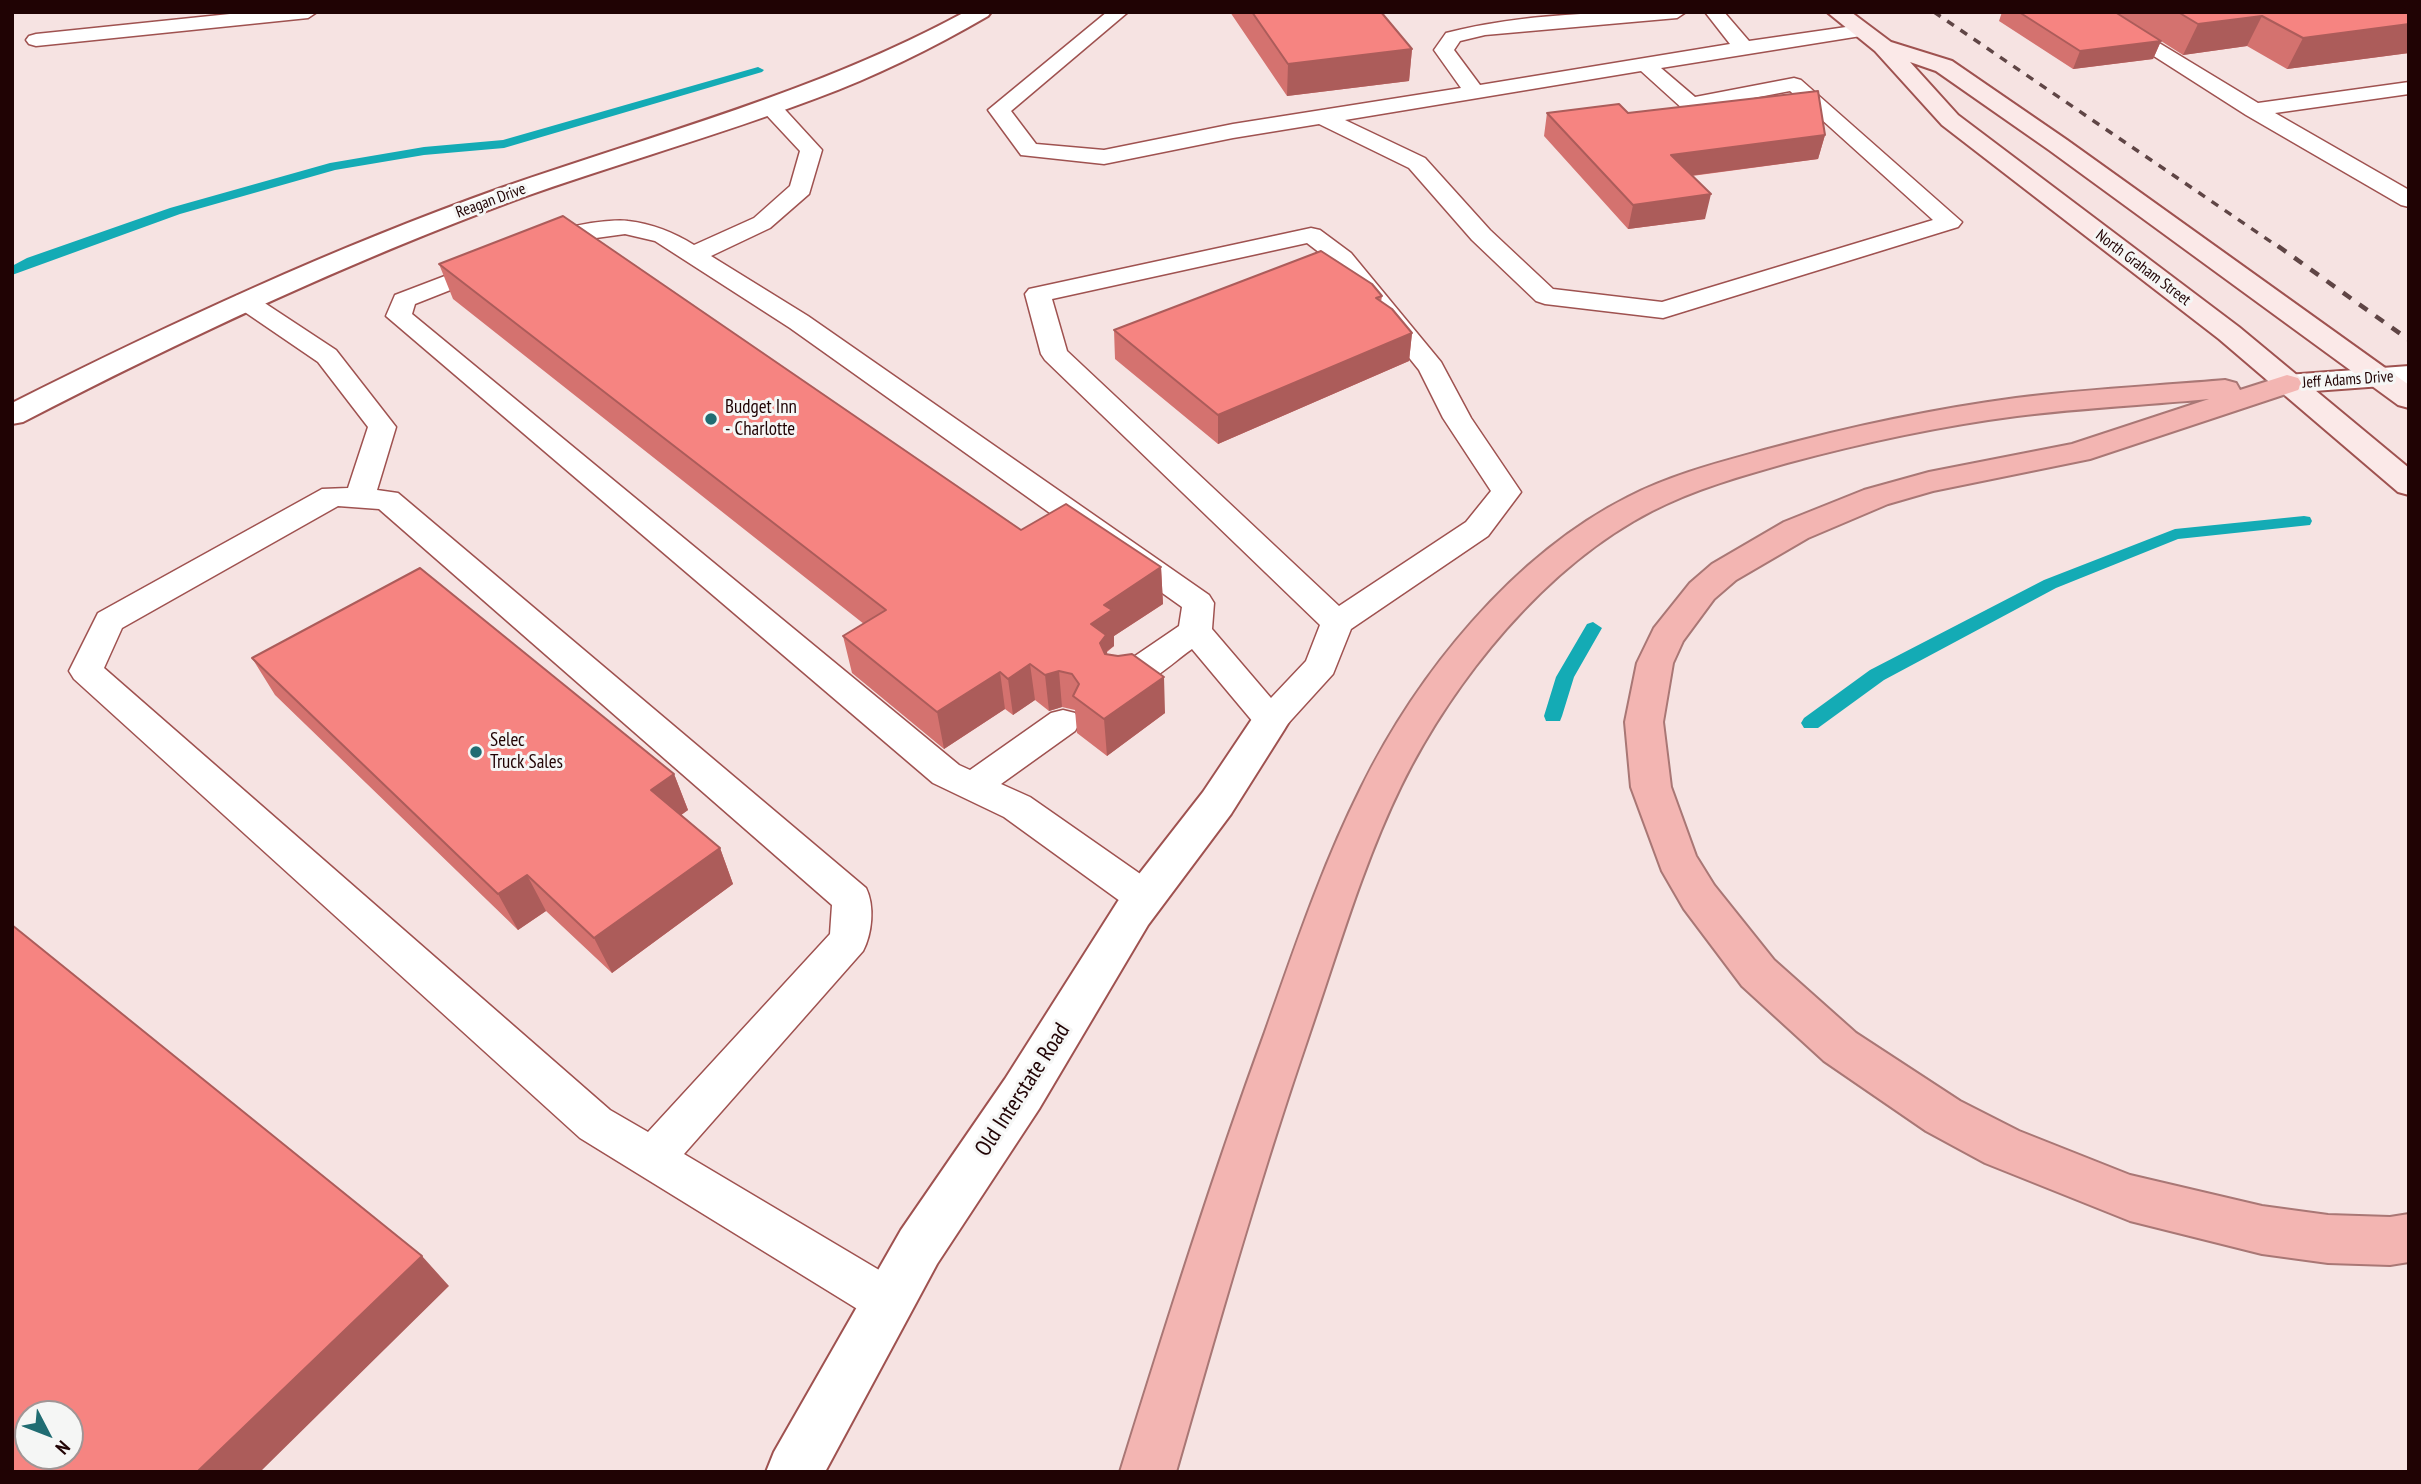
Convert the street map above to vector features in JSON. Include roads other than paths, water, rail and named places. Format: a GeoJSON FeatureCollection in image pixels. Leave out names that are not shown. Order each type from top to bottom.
{"type":"FeatureCollection","features":[{"type":"Feature","properties":{"kind":"highway"},"geometry":{"type":"LineString","coordinates":[[2287,384],[2079,452],[1929,482],[1876,497],[1796,530],[1724,572],[1702,592],[1667,637],[1655,663],[1644,722],[1651,787],[1677,860],[1699,897],[1758,973],[1840,1047],[1942,1116],[2002,1147],[2130,1198],[2262,1230],[2328,1239],[2390,1241],[2409,1238]]}},
{"type":"Feature","properties":{"kind":"highway"},"geometry":{"type":"LineString","coordinates":[[1148,1472],[1239,1169],[1331,908],[1380,789],[1407,739],[1468,650],[1520,594],[1575,544],[1640,503],[1738,466],[1843,438],[2015,407],[2287,384]]}},
{"type":"Feature","properties":{"kind":"main road","name":"North Graham Street"},"geometry":{"type":"LineString","coordinates":[[1837,12],[1883,46],[1950,120],[2229,333],[2409,485]]}},
{"type":"Feature","properties":{"kind":"main road","name":"North Graham Street"},"geometry":{"type":"LineString","coordinates":[[1883,46],[1944,66],[2395,376],[2409,399]]}},
{"type":"Feature","properties":{"kind":"street","name":"Reagan Drive"},"geometry":{"type":"LineString","coordinates":[[12,415],[245,301],[454,214],[770,107],[881,65],[981,12]]}},
{"type":"Feature","properties":{"kind":"street","name":"Jeff Adams Drive"},"geometry":{"type":"LineString","coordinates":[[2287,384],[2395,376]]}},
{"type":"Feature","properties":{"kind":"street","name":"Old Interstate Road"},"geometry":{"type":"LineString","coordinates":[[794,1472],[919,1247],[1022,1094],[1144,898],[1217,803],[1271,720]]}},
{"type":"Feature","properties":{"kind":"lane"},"geometry":{"type":"LineString","coordinates":[[76,18],[30,44],[308,12]]}},
{"type":"Feature","properties":{"kind":"lane"},"geometry":{"type":"LineString","coordinates":[[1119,12],[999,110],[1029,150],[1104,157],[1233,131],[1860,30]]}},
{"type":"Feature","properties":{"kind":"lane"},"geometry":{"type":"LineString","coordinates":[[1475,92],[1444,50],[1453,37],[1485,29],[1677,12]]}},
{"type":"Feature","properties":{"kind":"lane"},"geometry":{"type":"LineString","coordinates":[[1714,12],[1744,48]]}},
{"type":"Feature","properties":{"kind":"lane"},"geometry":{"type":"LineString","coordinates":[[2094,12],[2409,201]]}},
{"type":"Feature","properties":{"kind":"lane"},"geometry":{"type":"LineString","coordinates":[[1322,117],[1417,163],[1481,235],[1545,296],[1663,310],[1950,222],[1794,84],[1691,104],[1645,64]]}},
{"type":"Feature","properties":{"kind":"lane"},"geometry":{"type":"LineString","coordinates":[[2255,110],[2409,88]]}},
{"type":"Feature","properties":{"kind":"lane"},"geometry":{"type":"LineString","coordinates":[[693,255],[762,223],[801,189],[811,150],[770,107]]}},
{"type":"Feature","properties":{"kind":"lane"},"geometry":{"type":"LineString","coordinates":[[1144,898],[1017,807],[946,774],[399,316],[404,300],[570,234],[625,227],[663,236],[799,322],[1198,603],[1195,631],[1271,720],[1321,666],[1337,624],[1477,529],[1506,492],[1457,418],[1431,368],[1342,258],[1311,235],[1038,294],[1054,354],[1337,624]]}},
{"type":"Feature","properties":{"kind":"lane"},"geometry":{"type":"LineString","coordinates":[[245,301],[327,356],[382,427],[360,498]]}},
{"type":"Feature","properties":{"kind":"lane"},"geometry":{"type":"LineString","coordinates":[[652,1159],[849,940],[852,899],[387,500],[332,496],[108,621],[86,671],[595,1124],[652,1159],[889,1302]]}},
{"type":"Feature","properties":{"kind":"lane"},"geometry":{"type":"LineString","coordinates":[[1122,681],[1195,631]]}},
{"type":"Feature","properties":{"kind":"lane"},"geometry":{"type":"LineString","coordinates":[[973,786],[1063,722]]}},
{"type":"Feature","properties":{"kind":"waterway"},"geometry":{"type":"LineString","coordinates":[[12,271],[32,261],[175,211],[334,166],[424,151],[504,144],[758,70]]}},
{"type":"Feature","properties":{"kind":"waterway"},"geometry":{"type":"LineString","coordinates":[[1811,723],[1877,675],[2050,584],[2175,534],[2304,521]]}},
{"type":"Feature","properties":{"kind":"waterway"},"geometry":{"type":"LineString","coordinates":[[1553,716],[1565,677],[1593,628]]}},
{"type":"Feature","properties":{"kind":"railway"},"geometry":{"type":"LineString","coordinates":[[1934,12],[2280,248]]}},
{"type":"Feature","properties":{"kind":"railway"},"geometry":{"type":"LineString","coordinates":[[2278,246],[2409,340]]}},
{"type":"Feature","properties":{"kind":"place","name":"Budget Inn - Charlotte"},"geometry":{"type":"Point","coordinates":[711,419]}},
{"type":"Feature","properties":{"kind":"place","name":"Selec Truck Sales"},"geometry":{"type":"Point","coordinates":[476,752]}}]}
